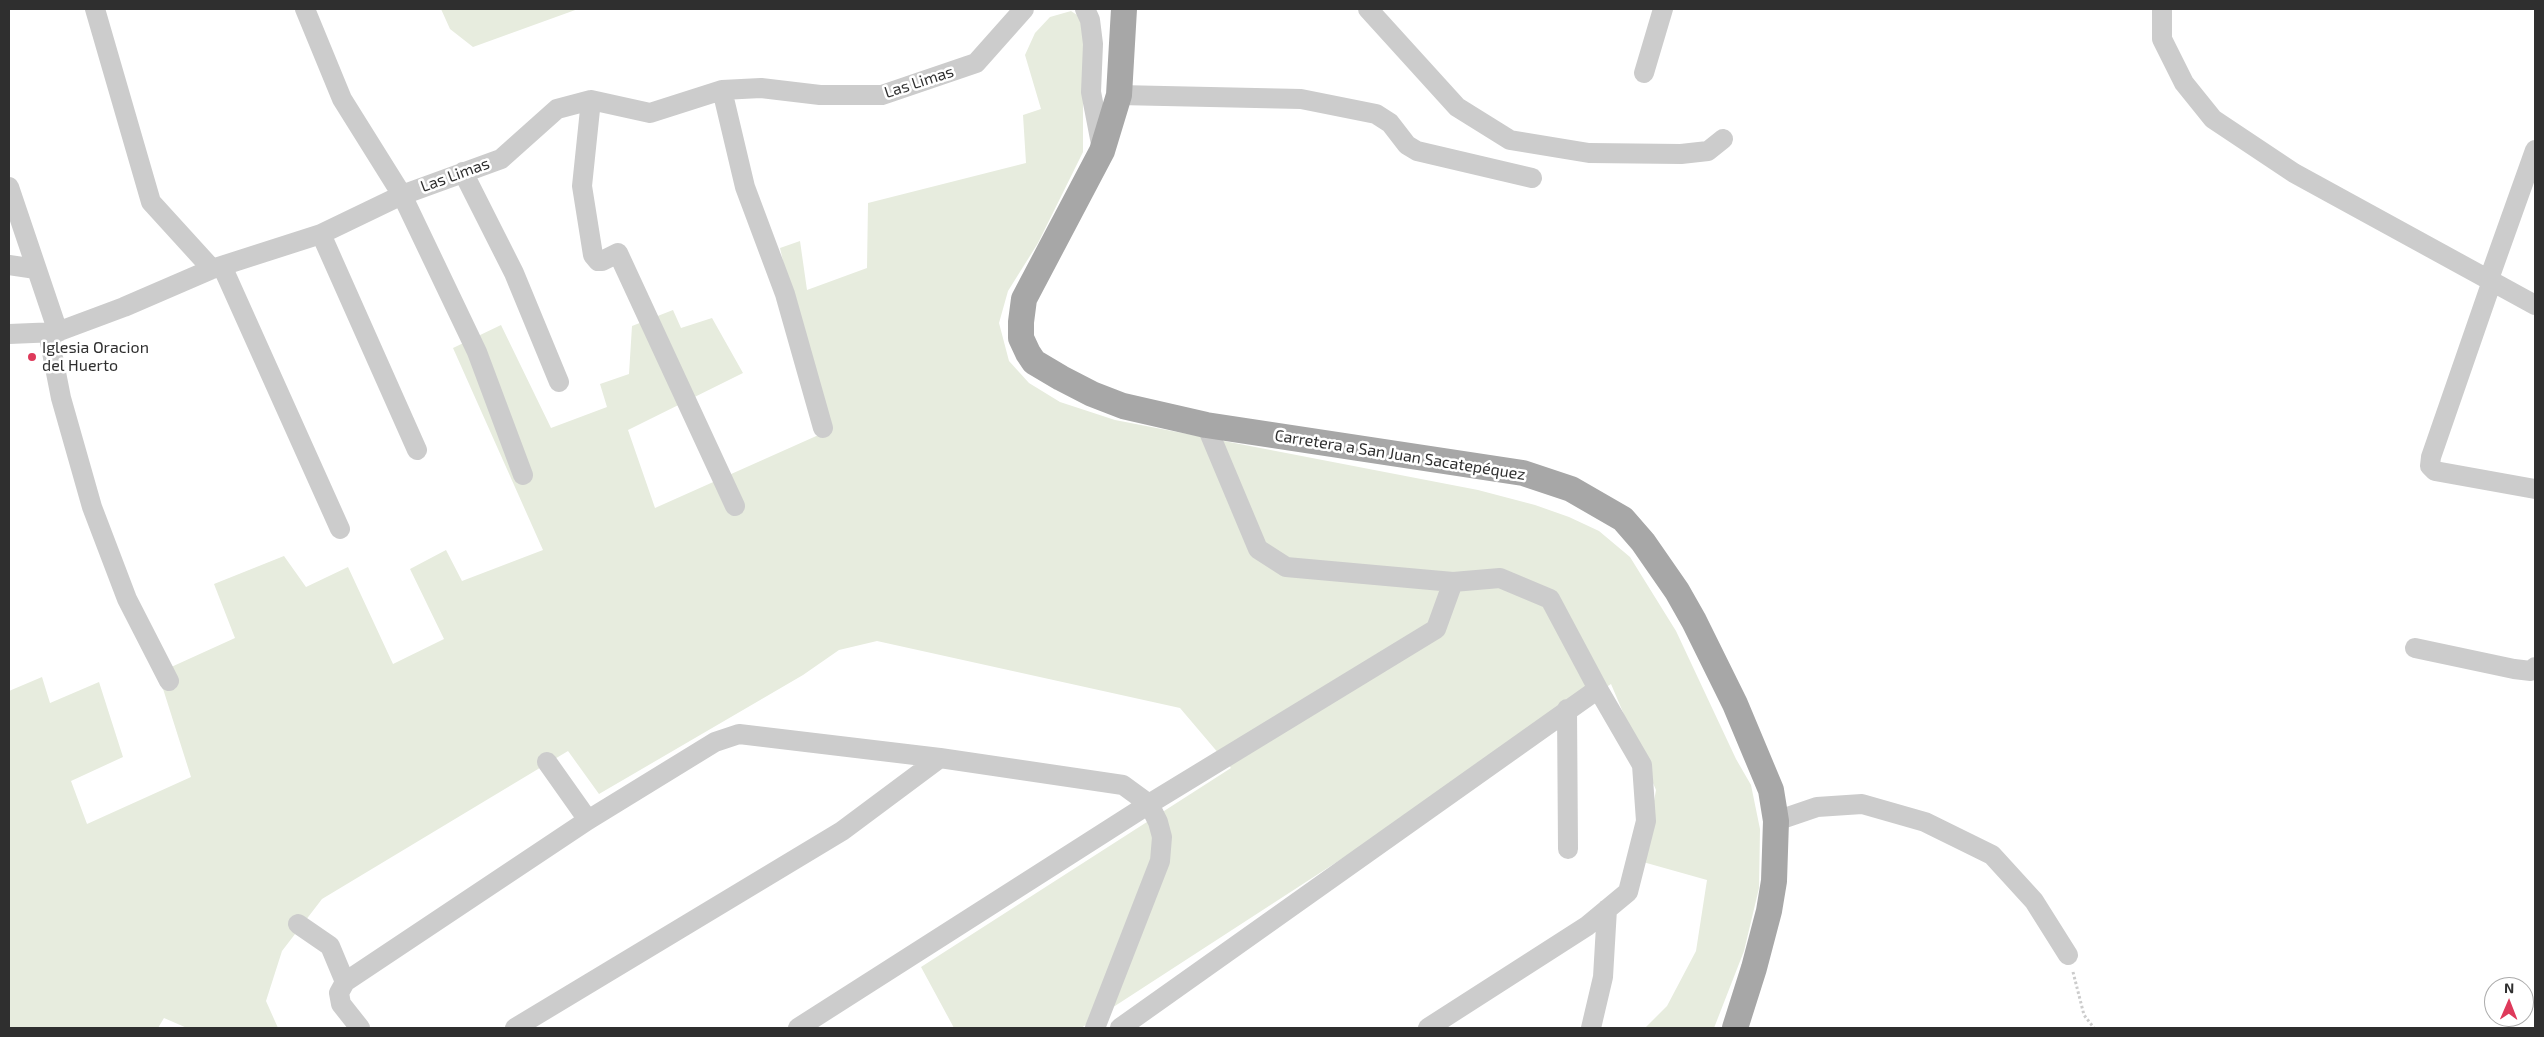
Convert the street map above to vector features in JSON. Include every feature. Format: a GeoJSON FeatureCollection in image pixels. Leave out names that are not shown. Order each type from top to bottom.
{"type":"FeatureCollection","features":[{"type":"Feature","properties":{"kind":"main road","name":"Carretera a San Juan Sacatepéquez"},"geometry":{"type":"LineString","coordinates":[[1124,9],[1119,95],[1102,151],[1024,299],[1021,322],[1024,345],[1034,362],[1092,394],[1123,406],[1206,425],[1524,473],[1571,489],[1623,519],[1643,542],[1677,591],[1694,621],[1735,704],[1772,790],[1776,821],[1774,882],[1769,911],[1745,1000],[1735,1028]]}},
{"type":"Feature","properties":{"kind":"street"},"geometry":{"type":"LineString","coordinates":[[95,9],[152,202],[217,267],[340,528]]}},
{"type":"Feature","properties":{"kind":"street"},"geometry":{"type":"LineString","coordinates":[[305,9],[342,99],[402,195],[477,352],[523,475]]}},
{"type":"Feature","properties":{"kind":"street","name":"Las Limas"},"geometry":{"type":"LineString","coordinates":[[9,334],[53,332],[124,307],[217,267],[321,234],[402,195],[501,159],[556,109],[591,100],[650,113],[722,90],[761,88],[820,95],[882,95],[976,63],[1024,9]]}},
{"type":"Feature","properties":{"kind":"street"},"geometry":{"type":"LineString","coordinates":[[1085,9],[1090,20],[1093,44],[1091,92],[1102,151]]}},
{"type":"Feature","properties":{"kind":"street"},"geometry":{"type":"LineString","coordinates":[[1368,9],[1457,106],[1510,140],[1589,152],[1681,154],[1708,151],[1723,139]]}},
{"type":"Feature","properties":{"kind":"street"},"geometry":{"type":"LineString","coordinates":[[1644,73],[1663,9]]}},
{"type":"Feature","properties":{"kind":"street"},"geometry":{"type":"LineString","coordinates":[[2162,9],[2162,38],[2184,83],[2213,119],[2294,173],[2535,305]]}},
{"type":"Feature","properties":{"kind":"street"},"geometry":{"type":"LineString","coordinates":[[722,90],[745,188],[785,294],[823,428]]}},
{"type":"Feature","properties":{"kind":"street"},"geometry":{"type":"LineString","coordinates":[[1119,95],[1301,99],[1376,114],[1390,124],[1407,145],[1417,151],[1532,178]]}},
{"type":"Feature","properties":{"kind":"street"},"geometry":{"type":"LineString","coordinates":[[591,100],[582,186],[594,255],[598,261],[602,261],[618,253],[735,506]]}},
{"type":"Feature","properties":{"kind":"street"},"geometry":{"type":"LineString","coordinates":[[2535,150],[2490,280],[2430,466],[2435,471],[2535,489]]}},
{"type":"Feature","properties":{"kind":"street"},"geometry":{"type":"LineString","coordinates":[[463,172],[514,273],[559,382]]}},
{"type":"Feature","properties":{"kind":"street"},"geometry":{"type":"LineString","coordinates":[[9,187],[36,269],[53,332],[61,398],[92,507],[127,598],[169,681]]}},
{"type":"Feature","properties":{"kind":"street"},"geometry":{"type":"LineString","coordinates":[[321,234],[417,450]]}},
{"type":"Feature","properties":{"kind":"street"},"geometry":{"type":"LineString","coordinates":[[9,265],[36,269]]}},
{"type":"Feature","properties":{"kind":"street"},"geometry":{"type":"LineString","coordinates":[[1206,425],[1258,549],[1286,567],[1453,582],[1500,578],[1550,599],[1598,689],[1642,765],[1646,820],[1628,892],[1587,926],[1428,1028]]}},
{"type":"Feature","properties":{"kind":"street"},"geometry":{"type":"LineString","coordinates":[[798,1028],[1149,804],[1436,629],[1453,582]]}},
{"type":"Feature","properties":{"kind":"street"},"geometry":{"type":"LineString","coordinates":[[2415,648],[2514,669],[2531,671],[2535,667]]}},
{"type":"Feature","properties":{"kind":"street"},"geometry":{"type":"LineString","coordinates":[[1120,1028],[1567,709],[1598,689]]}},
{"type":"Feature","properties":{"kind":"street"},"geometry":{"type":"LineString","coordinates":[[1567,709],[1568,849]]}},
{"type":"Feature","properties":{"kind":"street"},"geometry":{"type":"LineString","coordinates":[[360,1028],[340,1004],[339,993],[345,982],[588,820],[715,742],[739,734],[940,758],[1123,786],[1149,804],[1158,822],[1162,837],[1160,861],[1095,1028]]}},
{"type":"Feature","properties":{"kind":"street"},"geometry":{"type":"LineString","coordinates":[[515,1028],[842,832],[940,758]]}},
{"type":"Feature","properties":{"kind":"street"},"geometry":{"type":"LineString","coordinates":[[547,762],[588,820]]}},
{"type":"Feature","properties":{"kind":"street"},"geometry":{"type":"LineString","coordinates":[[1776,821],[1817,807],[1862,804],[1925,822],[1992,855],[2034,901],[2068,955]]}},
{"type":"Feature","properties":{"kind":"street"},"geometry":{"type":"LineString","coordinates":[[1591,1028],[1604,978],[1607,910]]}},
{"type":"Feature","properties":{"kind":"street"},"geometry":{"type":"LineString","coordinates":[[298,924],[330,946],[345,982]]}},
{"type":"Feature","properties":{"kind":"path"},"geometry":{"type":"LineString","coordinates":[[2068,955],[2084,1015],[2094,1028]]}},
{"type":"Feature","properties":{"kind":"shaded area"},"geometry":{"type":"Polygon","coordinates":[[[441,9],[578,9],[473,47],[450,29],[441,9]]]}},
{"type":"Feature","properties":{"kind":"shaded area"},"geometry":{"type":"Polygon","coordinates":[[[1071,11],[1083,19],[1083,152],[1038,243],[1008,291],[999,323],[1009,361],[1029,383],[1060,402],[1115,420],[1478,490],[1535,505],[1569,517],[1599,531],[1630,557],[1676,631],[1736,759],[1751,785],[1760,829],[1759,888],[1744,951],[1714,1028],[1645,1028],[1667,1006],[1696,951],[1707,880],[1643,862],[1656,790],[1611,684],[1081,1028],[954,1028],[921,967],[1231,768],[1180,708],[877,641],[839,650],[803,675],[599,794],[568,751],[322,899],[282,951],[266,1001],[278,1028],[187,1028],[164,1018],[158,1028],[9,1028],[9,691],[42,677],[50,703],[99,682],[123,757],[71,781],[87,824],[191,777],[158,673],[235,638],[214,584],[284,556],[306,587],[348,567],[393,664],[444,639],[410,569],[446,550],[462,581],[543,550],[453,348],[501,325],[551,428],[607,407],[600,384],[629,374],[632,326],[673,310],[681,328],[712,318],[743,373],[628,430],[655,508],[823,433],[780,248],[800,241],[807,290],[867,268],[868,203],[1026,163],[1023,115],[1041,109],[1025,55],[1035,33],[1050,17],[1071,11]]]}},
{"type":"Feature","properties":{"kind":"place","name":"Iglesia Oracion del Huerto"},"geometry":{"type":"Point","coordinates":[32,357]}}]}
